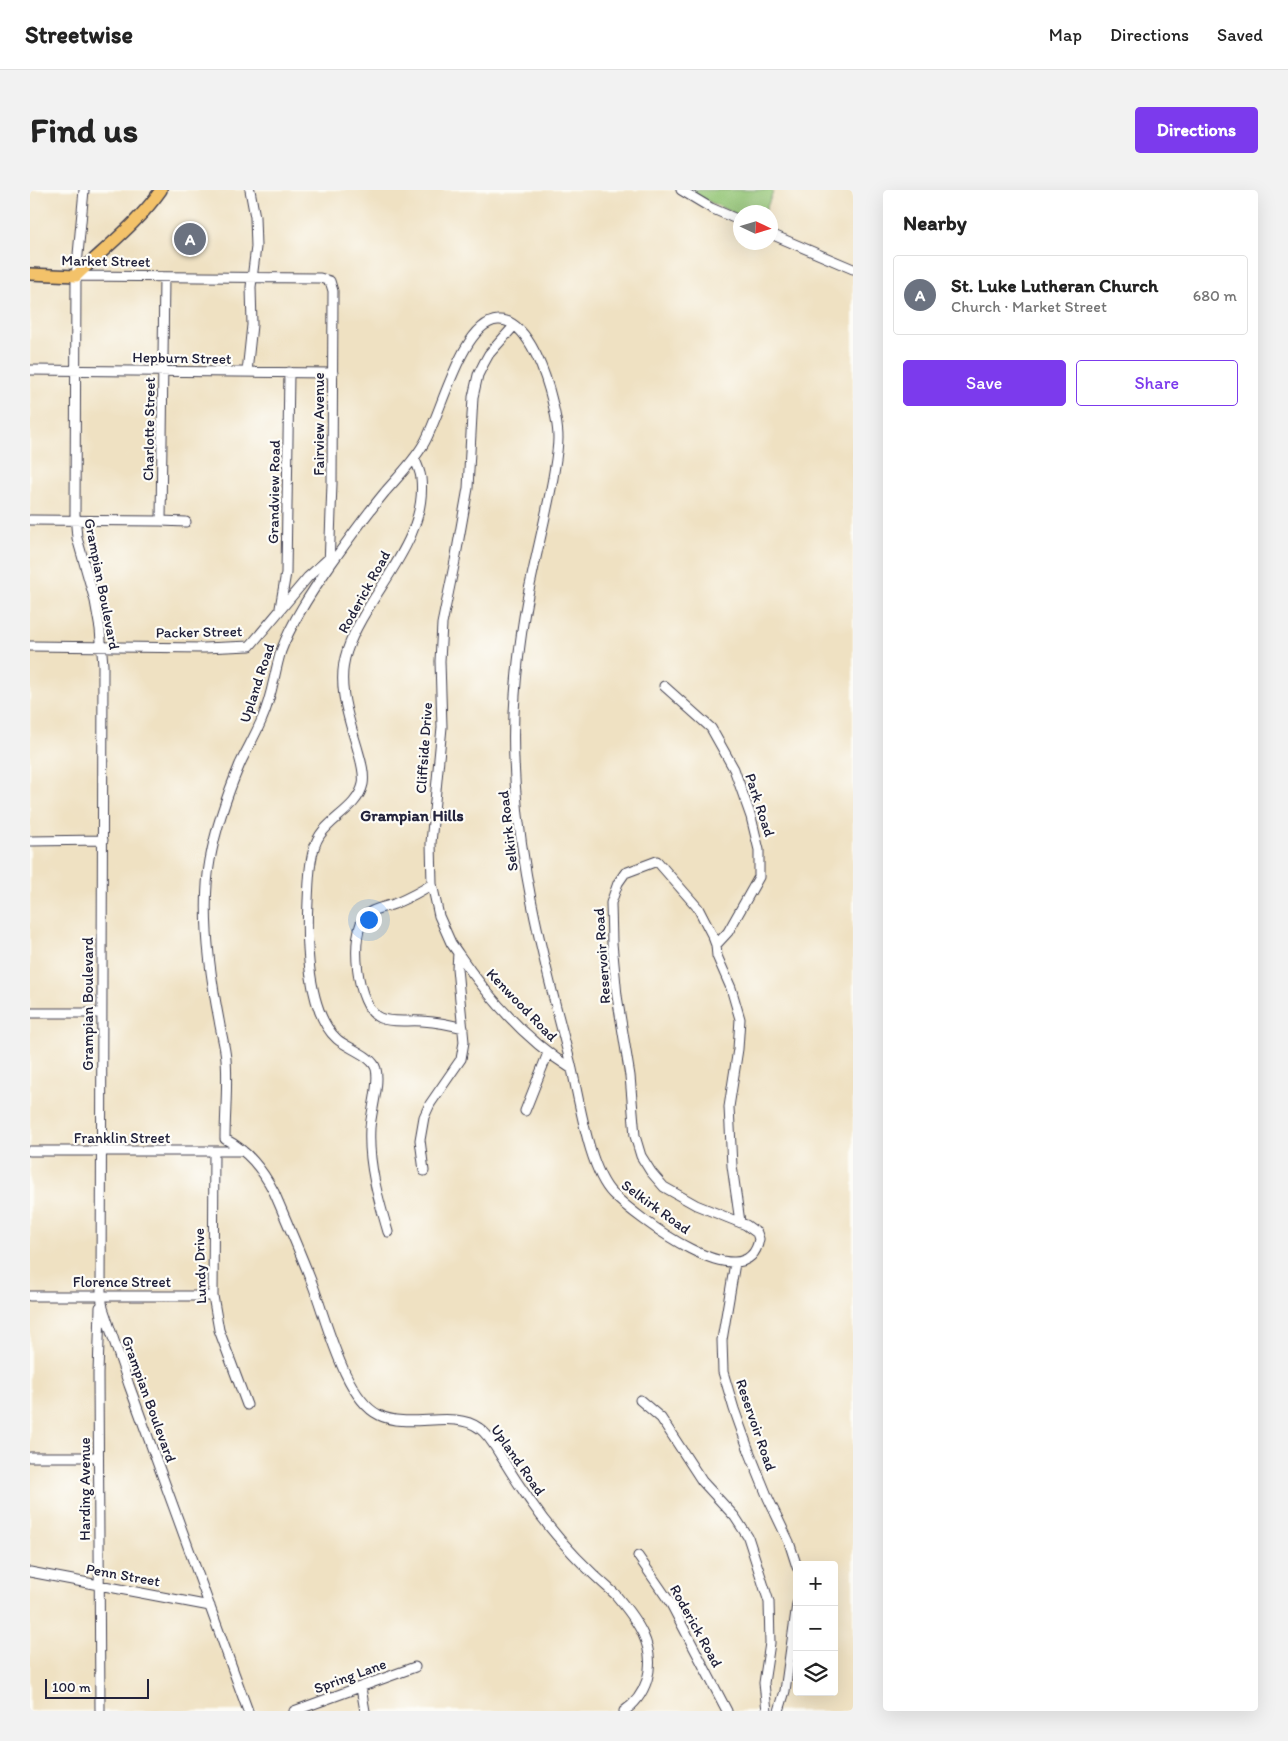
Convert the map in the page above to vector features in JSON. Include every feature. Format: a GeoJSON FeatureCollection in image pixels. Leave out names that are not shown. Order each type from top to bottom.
{"type":"FeatureCollection","features":[{"type":"Feature","properties":{"kind":"main road"},"geometry":{"type":"LineString","coordinates":[[76,276],[145,211],[161,190]]}},
{"type":"Feature","properties":{"kind":"main road","name":"Market Street"},"geometry":{"type":"LineString","coordinates":[[30,274],[76,276]]}},
{"type":"Feature","properties":{"kind":"street","name":"Grampian Boulevard"},"geometry":{"type":"LineString","coordinates":[[84,190],[76,276],[75,520],[82,559],[95,601],[102,646],[103,840],[100,1296],[123,1368],[248,1711]]}},
{"type":"Feature","properties":{"kind":"street"},"geometry":{"type":"LineString","coordinates":[[247,372],[252,325],[251,286],[256,248],[255,217],[250,190]]}},
{"type":"Feature","properties":{"kind":"street"},"geometry":{"type":"LineString","coordinates":[[681,190],[711,208],[733,218]]}},
{"type":"Feature","properties":{"kind":"street"},"geometry":{"type":"LineString","coordinates":[[778,237],[853,269]]}},
{"type":"Feature","properties":{"kind":"street","name":"Market Street"},"geometry":{"type":"LineString","coordinates":[[76,276],[320,278],[330,281]]}},
{"type":"Feature","properties":{"kind":"street","name":"Charlotte Street"},"geometry":{"type":"LineString","coordinates":[[162,520],[164,277]]}},
{"type":"Feature","properties":{"kind":"street","name":"Fairview Avenue"},"geometry":{"type":"LineString","coordinates":[[329,567],[332,500],[333,373],[333,291],[330,281]]}},
{"type":"Feature","properties":{"kind":"street","name":"Upland Road"},"geometry":{"type":"LineString","coordinates":[[514,326],[503,320],[492,321],[474,337],[458,361],[429,435],[414,458],[367,514],[302,609],[282,650],[265,713],[241,763],[219,820],[209,866],[206,901],[207,933],[226,1058],[225,1139],[252,1158],[274,1192],[313,1285],[342,1366],[350,1382],[361,1400],[376,1413],[390,1419],[410,1421],[455,1420],[468,1423],[479,1428],[496,1447],[531,1503],[567,1548],[622,1602],[646,1640],[650,1656],[648,1675],[644,1687],[632,1704],[624,1711]]}},
{"type":"Feature","properties":{"kind":"street","name":"Cliffside Drive"},"geometry":{"type":"LineString","coordinates":[[458,953],[451,943],[439,916],[432,884],[431,843],[442,727],[440,661],[442,624],[456,561],[468,488],[473,397],[478,375],[484,363],[514,326]]}},
{"type":"Feature","properties":{"kind":"street","name":"Selkirk Road"},"geometry":{"type":"LineString","coordinates":[[514,326],[537,354],[551,394],[558,431],[554,472],[528,592],[515,699],[515,767],[519,824],[532,904],[548,979],[590,1147],[599,1172],[608,1189],[632,1210],[690,1248],[711,1259],[735,1263]]}},
{"type":"Feature","properties":{"kind":"street","name":"Hepburn Street"},"geometry":{"type":"LineString","coordinates":[[30,370],[333,373]]}},
{"type":"Feature","properties":{"kind":"street","name":"Grandview Road"},"geometry":{"type":"LineString","coordinates":[[279,611],[286,573],[289,372]]}},
{"type":"Feature","properties":{"kind":"street","name":"Roderick Road"},"geometry":{"type":"LineString","coordinates":[[388,1232],[377,1195],[371,1162],[370,1125],[377,1070],[368,1058],[337,1039],[323,1022],[314,995],[310,966],[308,907],[311,868],[317,841],[329,824],[357,798],[363,784],[360,757],[343,692],[345,658],[354,633],[392,572],[415,522],[420,503],[421,484],[420,472],[414,458]]}},
{"type":"Feature","properties":{"kind":"street"},"geometry":{"type":"LineString","coordinates":[[30,520],[162,520],[186,522]]}},
{"type":"Feature","properties":{"kind":"street","name":"Packer Street"},"geometry":{"type":"LineString","coordinates":[[30,646],[204,648],[250,646],[308,577],[330,558]]}},
{"type":"Feature","properties":{"kind":"street","name":"Park Road"},"geometry":{"type":"LineString","coordinates":[[664,686],[711,728],[734,769],[751,817],[759,850],[759,878],[728,932],[716,945]]}},
{"type":"Feature","properties":{"kind":"street"},"geometry":{"type":"LineString","coordinates":[[30,841],[103,840]]}},
{"type":"Feature","properties":{"kind":"street","name":"Reservoir Road"},"geometry":{"type":"LineString","coordinates":[[740,1222],[732,1166],[729,1106],[738,1049],[740,1019],[731,988],[717,956],[716,945],[698,908],[657,861],[627,872],[620,878],[611,903],[611,936],[617,996],[630,1076],[633,1119],[639,1151],[651,1172],[664,1187],[696,1205],[740,1222],[754,1229],[757,1233],[759,1239],[757,1250],[749,1259],[735,1263],[722,1340],[724,1372],[734,1409],[749,1451],[768,1498],[789,1542],[795,1561]]}},
{"type":"Feature","properties":{"kind":"street"},"geometry":{"type":"LineString","coordinates":[[432,884],[419,892],[371,912],[366,916],[361,926],[357,946],[356,957],[359,977],[367,1005],[376,1016],[394,1020],[436,1022],[463,1028]]}},
{"type":"Feature","properties":{"kind":"street"},"geometry":{"type":"LineString","coordinates":[[424,1171],[420,1140],[424,1117],[430,1104],[461,1059],[464,1042],[457,968],[458,953]]}},
{"type":"Feature","properties":{"kind":"street","name":"Kenwood Road"},"geometry":{"type":"LineString","coordinates":[[458,953],[491,997],[548,1053],[572,1069]]}},
{"type":"Feature","properties":{"kind":"street"},"geometry":{"type":"LineString","coordinates":[[30,1013],[102,1013]]}},
{"type":"Feature","properties":{"kind":"street"},"geometry":{"type":"LineString","coordinates":[[525,1111],[548,1053]]}},
{"type":"Feature","properties":{"kind":"street","name":"Franklin Street"},"geometry":{"type":"LineString","coordinates":[[30,1151],[214,1151]]}},
{"type":"Feature","properties":{"kind":"street"},"geometry":{"type":"LineString","coordinates":[[214,1151],[244,1151]]}},
{"type":"Feature","properties":{"kind":"street","name":"Lundy Drive"},"geometry":{"type":"LineString","coordinates":[[214,1151],[213,1296],[220,1330],[247,1405]]}},
{"type":"Feature","properties":{"kind":"street","name":"Florence Street"},"geometry":{"type":"LineString","coordinates":[[30,1296],[213,1296]]}},
{"type":"Feature","properties":{"kind":"street","name":"Harding Avenue"},"geometry":{"type":"LineString","coordinates":[[100,1296],[98,1350],[100,1711]]}},
{"type":"Feature","properties":{"kind":"street"},"geometry":{"type":"LineString","coordinates":[[640,1400],[661,1418],[702,1481],[735,1517],[748,1537],[769,1602],[770,1643],[764,1683],[767,1711]]}},
{"type":"Feature","properties":{"kind":"street"},"geometry":{"type":"LineString","coordinates":[[30,1457],[98,1457]]}},
{"type":"Feature","properties":{"kind":"street","name":"Roderick Road"},"geometry":{"type":"LineString","coordinates":[[638,1556],[671,1604],[727,1711]]}},
{"type":"Feature","properties":{"kind":"street","name":"Penn Street"},"geometry":{"type":"LineString","coordinates":[[30,1572],[210,1606]]}},
{"type":"Feature","properties":{"kind":"street"},"geometry":{"type":"LineString","coordinates":[[779,1711],[786,1690],[797,1606]]}},
{"type":"Feature","properties":{"kind":"street","name":"Spring Lane"},"geometry":{"type":"LineString","coordinates":[[294,1711],[415,1667]]}},
{"type":"Feature","properties":{"kind":"street"},"geometry":{"type":"LineString","coordinates":[[361,1688],[365,1711]]}},
{"type":"Feature","properties":{"kind":"green space"},"geometry":{"type":"Polygon","coordinates":[[[689,190],[771,190],[773,192],[768,205],[733,205],[733,213],[701,198],[689,190]]]}},
{"type":"Feature","properties":{"kind":"place","name":"St. Luke Lutheran Church"},"geometry":{"type":"Point","coordinates":[190,239]}},
{"type":"Feature","properties":{"kind":"district","name":"Grampian Hills"},"geometry":{"type":"Point","coordinates":[412,815]}}]}
